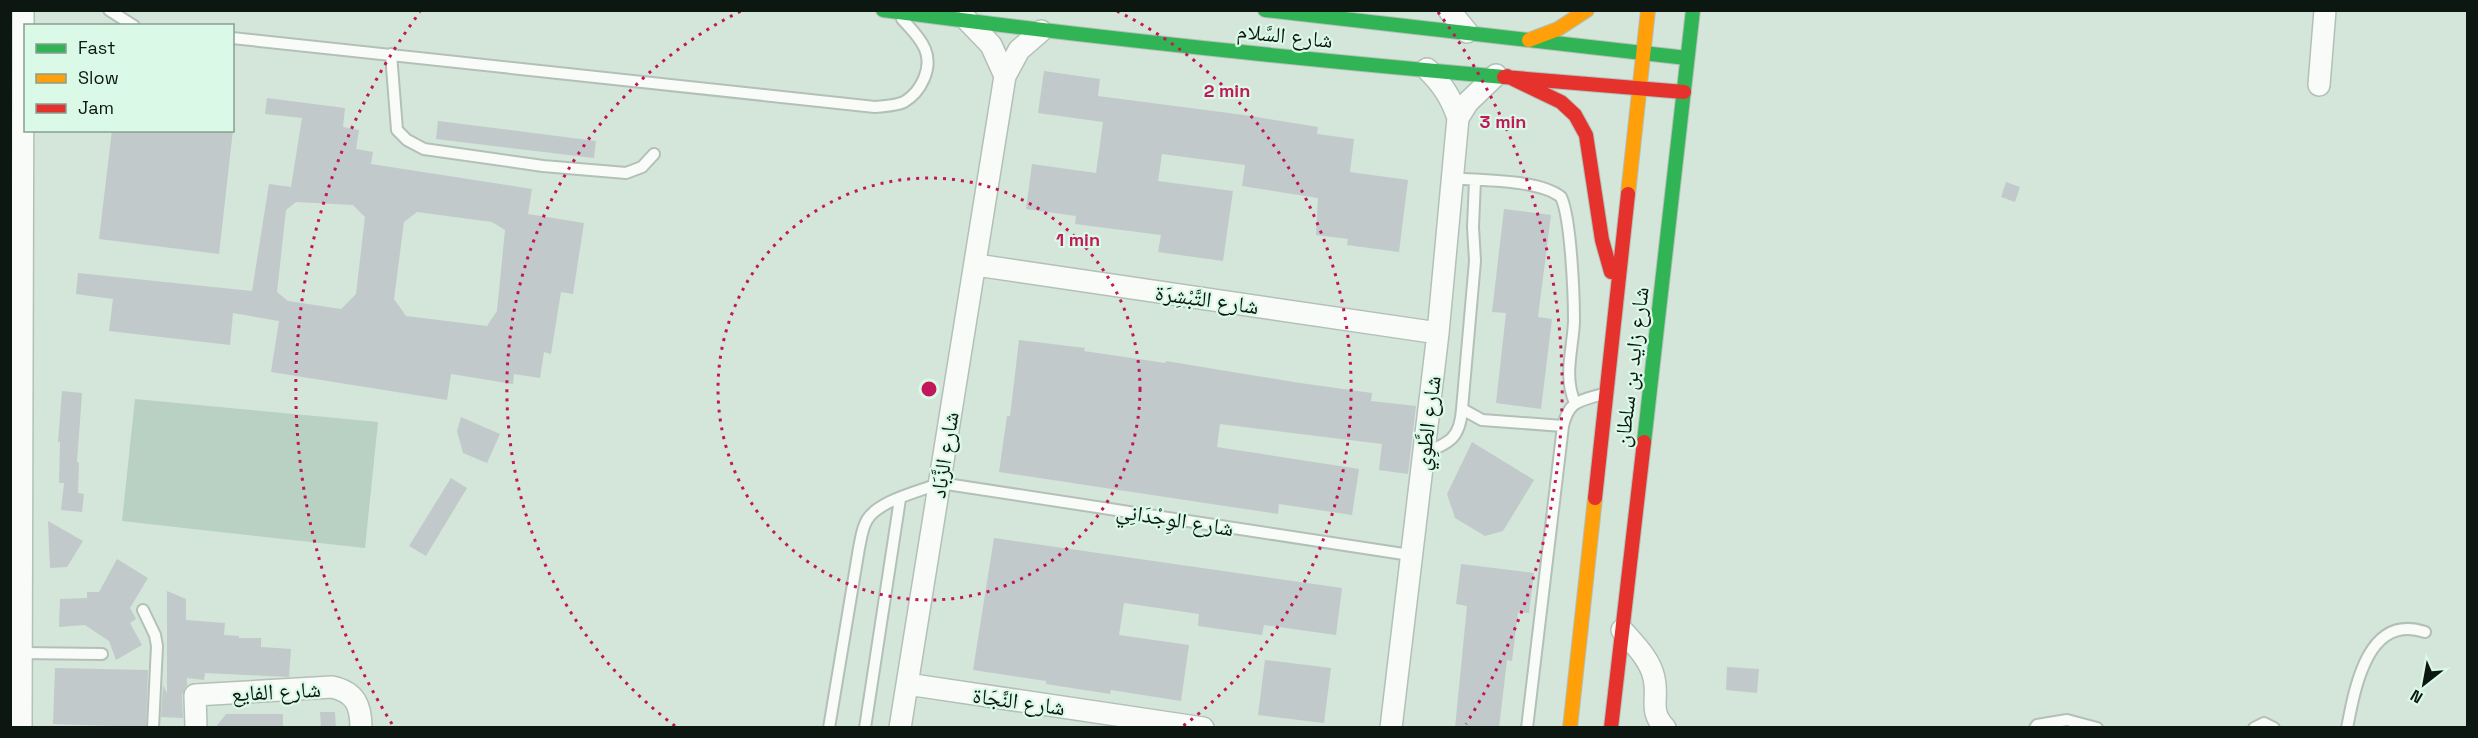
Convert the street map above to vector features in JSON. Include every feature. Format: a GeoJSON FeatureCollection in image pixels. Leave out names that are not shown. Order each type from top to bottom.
{"type":"FeatureCollection","features":[{"type":"Feature","properties":{"kind":"main road","name":"شارع السَّلام"},"geometry":{"type":"LineString","coordinates":[[1265,10],[1687,58]]}},
{"type":"Feature","properties":{"kind":"main road"},"geometry":{"type":"LineString","coordinates":[[1529,40],[1558,29],[1587,10]]}},
{"type":"Feature","properties":{"kind":"main road","name":"شارع زايد بن سلطان"},"geometry":{"type":"LineString","coordinates":[[1570,728],[1648,10]]}},
{"type":"Feature","properties":{"kind":"main road","name":"شارع زايد بن سلطان"},"geometry":{"type":"LineString","coordinates":[[1611,728],[1693,10]]}},
{"type":"Feature","properties":{"kind":"main road","name":"شارع السَّلام"},"geometry":{"type":"LineString","coordinates":[[889,11],[1041,31],[1684,92]]}},
{"type":"Feature","properties":{"kind":"main road"},"geometry":{"type":"LineString","coordinates":[[1502,75],[1562,102],[1575,115],[1586,135],[1602,240],[1617,295]]}},
{"type":"Feature","properties":{"kind":"street"},"geometry":{"type":"LineString","coordinates":[[21,728],[21,653],[16,616],[16,148],[23,10]]}},
{"type":"Feature","properties":{"kind":"street"},"geometry":{"type":"LineString","coordinates":[[1385,24],[1402,10]]}},
{"type":"Feature","properties":{"kind":"street"},"geometry":{"type":"LineString","coordinates":[[1449,10],[1467,32]]}},
{"type":"Feature","properties":{"kind":"street"},"geometry":{"type":"LineString","coordinates":[[2319,85],[2325,10]]}},
{"type":"Feature","properties":{"kind":"street"},"geometry":{"type":"LineString","coordinates":[[967,20],[991,45],[1005,76]]}},
{"type":"Feature","properties":{"kind":"street","name":"شارع الزَّبَاد"},"geometry":{"type":"LineString","coordinates":[[900,728],[1005,76],[1019,50],[1041,31]]}},
{"type":"Feature","properties":{"kind":"street","name":"شارع الطَّوِي"},"geometry":{"type":"LineString","coordinates":[[1391,728],[1438,333],[1458,118],[1452,99],[1427,69]]}},
{"type":"Feature","properties":{"kind":"street"},"geometry":{"type":"LineString","coordinates":[[1458,118],[1468,102],[1502,75]]}},
{"type":"Feature","properties":{"kind":"street","name":"شارع التَّبْشِرَة"},"geometry":{"type":"LineString","coordinates":[[976,265],[1438,333]]}},
{"type":"Feature","properties":{"kind":"street"},"geometry":{"type":"LineString","coordinates":[[1622,630],[1650,667],[1654,679],[1657,723]]}},
{"type":"Feature","properties":{"kind":"street","name":"شارع النَّجَاة"},"geometry":{"type":"LineString","coordinates":[[907,684],[1203,728]]}},
{"type":"Feature","properties":{"kind":"street","name":"شارع الفايع"},"geometry":{"type":"LineString","coordinates":[[196,728],[195,695],[332,687],[343,689],[352,695],[358,704],[361,728]]}},
{"type":"Feature","properties":{"kind":"lane"},"geometry":{"type":"LineString","coordinates":[[109,10],[130,24]]}},
{"type":"Feature","properties":{"kind":"lane"},"geometry":{"type":"LineString","coordinates":[[234,38],[884,106],[903,102],[913,95],[927,70],[925,49],[918,37],[889,11]]}},
{"type":"Feature","properties":{"kind":"lane"},"geometry":{"type":"LineString","coordinates":[[391,54],[397,129],[407,140],[424,149],[543,166],[626,173],[642,167],[654,154]]}},
{"type":"Feature","properties":{"kind":"lane"},"geometry":{"type":"LineString","coordinates":[[1452,178],[1546,188],[1561,197],[1568,228],[1574,321],[1568,385],[1575,403]]}},
{"type":"Feature","properties":{"kind":"lane"},"geometry":{"type":"LineString","coordinates":[[1423,453],[1453,439],[1459,427],[1475,261],[1473,227],[1475,180]]}},
{"type":"Feature","properties":{"kind":"lane"},"geometry":{"type":"LineString","coordinates":[[1527,728],[1566,413],[1575,403],[1608,393]]}},
{"type":"Feature","properties":{"kind":"lane"},"geometry":{"type":"LineString","coordinates":[[1462,409],[1482,420],[1563,426]]}},
{"type":"Feature","properties":{"kind":"lane"},"geometry":{"type":"LineString","coordinates":[[829,728],[863,531],[867,521],[874,512],[889,502],[940,483]]}},
{"type":"Feature","properties":{"kind":"lane","name":"شارع الوِجْدَانِي"},"geometry":{"type":"LineString","coordinates":[[940,483],[1410,555]]}},
{"type":"Feature","properties":{"kind":"lane"},"geometry":{"type":"LineString","coordinates":[[865,728],[900,499]]}},
{"type":"Feature","properties":{"kind":"lane"},"geometry":{"type":"LineString","coordinates":[[143,610],[155,635],[157,646],[153,728]]}},
{"type":"Feature","properties":{"kind":"lane"},"geometry":{"type":"LineString","coordinates":[[2347,728],[2361,669],[2379,641],[2400,629],[2412,628],[2425,632]]}},
{"type":"Feature","properties":{"kind":"lane"},"geometry":{"type":"LineString","coordinates":[[21,653],[102,654]]}},
{"type":"Feature","properties":{"kind":"lane"},"geometry":{"type":"LineString","coordinates":[[2035,728],[2037,725],[2067,720],[2097,728]]}},
{"type":"Feature","properties":{"kind":"lane"},"geometry":{"type":"LineString","coordinates":[[2254,728],[2264,723],[2274,728]]}},
{"type":"Feature","properties":{"kind":"green space"},"geometry":{"type":"Polygon","coordinates":[[[135,399],[378,422],[365,548],[122,521],[135,399]]]}},
{"type":"Feature","properties":{"kind":"building"},"geometry":{"type":"Polygon","coordinates":[[[1044,71],[1100,79],[1098,96],[1318,127],[1317,134],[1354,139],[1350,172],[1408,180],[1399,252],[1347,245],[1348,239],[1316,235],[1318,198],[1242,186],[1245,165],[1162,154],[1158,181],[1233,191],[1223,261],[1158,252],[1161,235],[1075,224],[1076,216],[1026,209],[1032,164],[1096,173],[1103,122],[1038,113],[1044,71]]]}},
{"type":"Feature","properties":{"kind":"building"},"geometry":{"type":"Polygon","coordinates":[[[267,98],[345,108],[343,127],[359,130],[356,149],[373,152],[371,164],[532,189],[528,214],[584,223],[573,294],[561,292],[551,354],[544,352],[540,378],[514,374],[513,384],[451,374],[447,400],[271,372],[279,321],[233,313],[230,345],[109,331],[113,299],[76,294],[78,273],[252,291],[269,184],[291,187],[302,118],[265,114],[267,98]],[[296,202],[286,210],[277,292],[288,301],[341,309],[356,294],[365,217],[353,205],[296,202]],[[417,212],[404,222],[394,299],[406,316],[487,326],[497,311],[505,230],[492,222],[417,212]]]}},
{"type":"Feature","properties":{"kind":"building"},"geometry":{"type":"Polygon","coordinates":[[[438,121],[596,141],[594,158],[436,139],[438,121]]]}},
{"type":"Feature","properties":{"kind":"building"},"geometry":{"type":"Polygon","coordinates":[[[112,132],[233,132],[219,254],[99,239],[112,132]]]}},
{"type":"Feature","properties":{"kind":"building"},"geometry":{"type":"Polygon","coordinates":[[[2006,182],[2020,187],[2015,202],[2001,197],[2006,182]]]}},
{"type":"Feature","properties":{"kind":"building"},"geometry":{"type":"Polygon","coordinates":[[[1504,209],[1551,215],[1538,317],[1552,319],[1541,409],[1496,403],[1506,313],[1492,312],[1504,209]]]}},
{"type":"Feature","properties":{"kind":"building"},"geometry":{"type":"Polygon","coordinates":[[[1019,340],[1085,348],[1084,351],[1165,363],[1166,361],[1372,393],[1371,401],[1416,406],[1408,474],[1379,470],[1382,444],[1220,424],[1217,447],[1359,469],[1352,515],[1279,504],[1278,514],[999,472],[1007,416],[1010,416],[1019,340]]]}},
{"type":"Feature","properties":{"kind":"building"},"geometry":{"type":"Polygon","coordinates":[[[62,391],[82,393],[77,462],[79,463],[78,493],[84,494],[82,512],[61,510],[64,483],[59,483],[60,442],[58,442],[62,391]]]}},
{"type":"Feature","properties":{"kind":"building"},"geometry":{"type":"Polygon","coordinates":[[[461,417],[500,434],[487,463],[463,453],[457,431],[461,417]]]}},
{"type":"Feature","properties":{"kind":"building"},"geometry":{"type":"Polygon","coordinates":[[[1472,442],[1534,480],[1503,531],[1485,536],[1455,518],[1447,494],[1472,442]]]}},
{"type":"Feature","properties":{"kind":"building"},"geometry":{"type":"Polygon","coordinates":[[[451,478],[467,488],[426,556],[409,546],[451,478]]]}},
{"type":"Feature","properties":{"kind":"building"},"geometry":{"type":"Polygon","coordinates":[[[48,521],[83,541],[67,567],[50,568],[48,521]]]}},
{"type":"Feature","properties":{"kind":"building"},"geometry":{"type":"Polygon","coordinates":[[[994,538],[1342,588],[1336,635],[1264,625],[1262,635],[1198,626],[1199,614],[1124,603],[1119,635],[1189,645],[1181,701],[1111,690],[1110,694],[973,670],[994,538]]]}},
{"type":"Feature","properties":{"kind":"building"},"geometry":{"type":"Polygon","coordinates":[[[117,559],[148,578],[130,608],[136,619],[130,623],[142,645],[116,660],[109,641],[85,625],[59,627],[60,599],[87,598],[87,592],[99,592],[117,559]]]}},
{"type":"Feature","properties":{"kind":"building"},"geometry":{"type":"Polygon","coordinates":[[[1461,564],[1534,573],[1529,613],[1518,612],[1512,661],[1507,660],[1499,728],[1455,728],[1467,606],[1456,604],[1461,564]]]}},
{"type":"Feature","properties":{"kind":"building"},"geometry":{"type":"Polygon","coordinates":[[[167,591],[186,599],[186,620],[225,623],[224,635],[261,638],[261,647],[291,649],[289,677],[205,673],[204,680],[187,678],[187,685],[182,695],[183,718],[161,717],[163,685],[167,693],[167,591]]]}},
{"type":"Feature","properties":{"kind":"building"},"geometry":{"type":"Polygon","coordinates":[[[1265,660],[1331,668],[1324,723],[1258,715],[1265,660]]]}},
{"type":"Feature","properties":{"kind":"building"},"geometry":{"type":"Polygon","coordinates":[[[1727,667],[1759,669],[1757,693],[1726,690],[1727,667]]]}},
{"type":"Feature","properties":{"kind":"building"},"geometry":{"type":"Polygon","coordinates":[[[55,668],[148,670],[146,727],[53,724],[55,668]]]}},
{"type":"Feature","properties":{"kind":"building"},"geometry":{"type":"Polygon","coordinates":[[[320,712],[335,712],[336,728],[321,728],[320,712]]]}},
{"type":"Feature","properties":{"kind":"building"},"geometry":{"type":"Polygon","coordinates":[[[226,714],[283,714],[283,728],[215,728],[226,714]]]}},
{"type":"Feature","properties":{"kind":"traffic: fast"},"geometry":{"type":"LineString","coordinates":[[883,10],[1193,47],[1504,77]]}},
{"type":"Feature","properties":{"kind":"traffic: fast"},"geometry":{"type":"LineString","coordinates":[[1265,10],[1687,58]]}},
{"type":"Feature","properties":{"kind":"traffic: fast"},"geometry":{"type":"LineString","coordinates":[[1644,442],[1693,10]]}},
{"type":"Feature","properties":{"kind":"traffic: slow"},"geometry":{"type":"LineString","coordinates":[[1529,40],[1558,29],[1587,10]]}},
{"type":"Feature","properties":{"kind":"traffic: slow"},"geometry":{"type":"LineString","coordinates":[[1628,194],[1648,10]]}},
{"type":"Feature","properties":{"kind":"traffic: slow"},"geometry":{"type":"LineString","coordinates":[[1570,728],[1595,498]]}},
{"type":"Feature","properties":{"kind":"traffic: jam"},"geometry":{"type":"LineString","coordinates":[[1507,76],[1561,102],[1575,115],[1586,135],[1602,240],[1611,272]]}},
{"type":"Feature","properties":{"kind":"traffic: jam"},"geometry":{"type":"LineString","coordinates":[[1504,77],[1684,92]]}},
{"type":"Feature","properties":{"kind":"traffic: jam"},"geometry":{"type":"LineString","coordinates":[[1595,498],[1628,194]]}},
{"type":"Feature","properties":{"kind":"traffic: jam"},"geometry":{"type":"LineString","coordinates":[[1611,728],[1644,442]]}}]}
